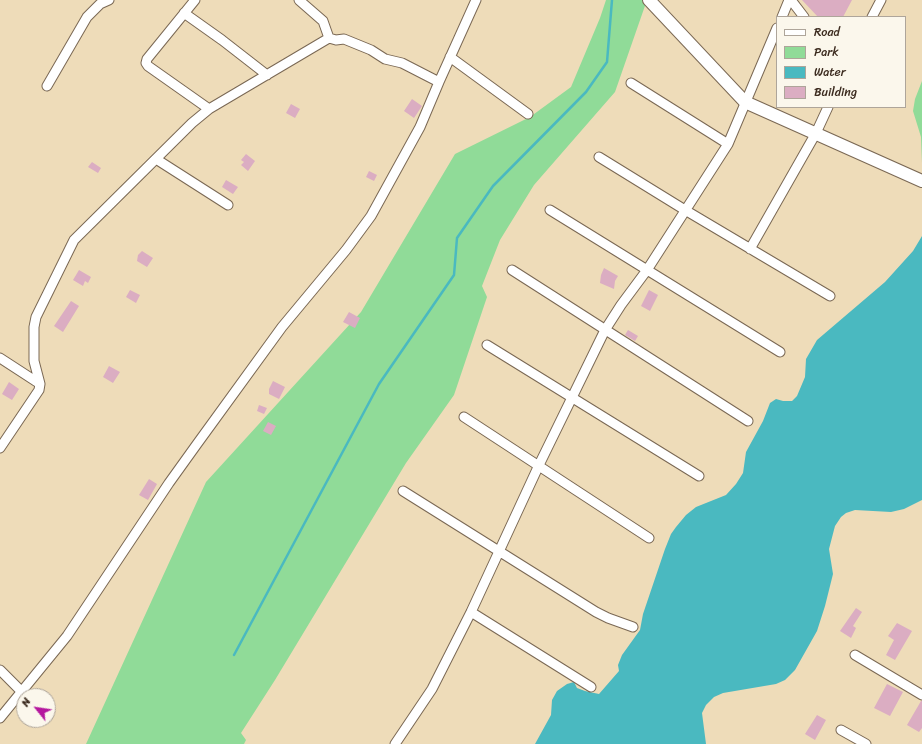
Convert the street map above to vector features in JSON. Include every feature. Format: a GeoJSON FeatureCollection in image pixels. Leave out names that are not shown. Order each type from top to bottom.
{"type":"FeatureCollection","features":[{"type":"Feature","properties":{"kind":"street"},"geometry":{"type":"LineString","coordinates":[[47,86],[87,17],[100,4],[109,0]]}},
{"type":"Feature","properties":{"kind":"street"},"geometry":{"type":"LineString","coordinates":[[195,0],[147,59],[146,63],[148,66],[209,109]]}},
{"type":"Feature","properties":{"kind":"street"},"geometry":{"type":"LineString","coordinates":[[299,0],[323,21],[329,38]]}},
{"type":"Feature","properties":{"kind":"street"},"geometry":{"type":"LineString","coordinates":[[24,688],[67,636],[169,483],[273,340],[346,250],[371,216],[420,127],[476,0]]}},
{"type":"Feature","properties":{"kind":"street"},"geometry":{"type":"LineString","coordinates":[[649,0],[745,102],[922,181]]}},
{"type":"Feature","properties":{"kind":"street"},"geometry":{"type":"LineString","coordinates":[[782,16],[790,0],[803,16]]}},
{"type":"Feature","properties":{"kind":"street"},"geometry":{"type":"LineString","coordinates":[[872,16],[880,0]]}},
{"type":"Feature","properties":{"kind":"street"},"geometry":{"type":"LineString","coordinates":[[184,13],[267,75]]}},
{"type":"Feature","properties":{"kind":"street"},"geometry":{"type":"LineString","coordinates":[[395,744],[432,689],[471,612],[539,466],[605,330],[621,305],[647,270],[728,144],[776,30]]}},
{"type":"Feature","properties":{"kind":"street"},"geometry":{"type":"LineString","coordinates":[[0,448],[39,390],[40,384],[34,361],[34,327],[36,316],[74,240],[192,123],[209,109],[329,38],[336,40],[344,39],[371,50],[385,59],[402,63],[439,82]]}},
{"type":"Feature","properties":{"kind":"street"},"geometry":{"type":"LineString","coordinates":[[450,57],[528,114]]}},
{"type":"Feature","properties":{"kind":"street"},"geometry":{"type":"LineString","coordinates":[[631,83],[728,144]]}},
{"type":"Feature","properties":{"kind":"street"},"geometry":{"type":"LineString","coordinates":[[750,249],[816,133],[828,108]]}},
{"type":"Feature","properties":{"kind":"street"},"geometry":{"type":"LineString","coordinates":[[599,157],[830,296]]}},
{"type":"Feature","properties":{"kind":"street"},"geometry":{"type":"LineString","coordinates":[[156,159],[228,205]]}},
{"type":"Feature","properties":{"kind":"street"},"geometry":{"type":"LineString","coordinates":[[550,210],[780,352]]}},
{"type":"Feature","properties":{"kind":"street"},"geometry":{"type":"LineString","coordinates":[[512,270],[748,421]]}},
{"type":"Feature","properties":{"kind":"street"},"geometry":{"type":"LineString","coordinates":[[487,345],[699,476]]}},
{"type":"Feature","properties":{"kind":"street"},"geometry":{"type":"LineString","coordinates":[[0,358],[40,384]]}},
{"type":"Feature","properties":{"kind":"street"},"geometry":{"type":"LineString","coordinates":[[464,417],[649,538]]}},
{"type":"Feature","properties":{"kind":"street"},"geometry":{"type":"LineString","coordinates":[[403,491],[596,612],[633,627]]}},
{"type":"Feature","properties":{"kind":"street"},"geometry":{"type":"LineString","coordinates":[[471,612],[590,687]]}},
{"type":"Feature","properties":{"kind":"street"},"geometry":{"type":"LineString","coordinates":[[854,655],[922,695]]}},
{"type":"Feature","properties":{"kind":"street"},"geometry":{"type":"LineString","coordinates":[[0,670],[18,688]]}},
{"type":"Feature","properties":{"kind":"street"},"geometry":{"type":"LineString","coordinates":[[0,718],[16,697]]}},
{"type":"Feature","properties":{"kind":"street"},"geometry":{"type":"LineString","coordinates":[[840,730],[866,744]]}},
{"type":"Feature","properties":{"kind":"green space"},"geometry":{"type":"Polygon","coordinates":[[[606,0],[647,0],[615,92],[534,185],[500,240],[482,286],[487,297],[454,395],[406,463],[275,680],[241,733],[246,740],[244,744],[86,744],[206,482],[361,312],[455,154],[530,117],[571,87],[606,0]]]}},
{"type":"Feature","properties":{"kind":"green space"},"geometry":{"type":"Polygon","coordinates":[[[922,81],[922,163],[921,137],[913,111],[915,99],[922,81]]]}},
{"type":"Feature","properties":{"kind":"water"},"geometry":{"type":"Polygon","coordinates":[[[922,236],[922,500],[904,509],[891,512],[855,510],[846,513],[841,517],[835,526],[829,549],[833,574],[825,606],[817,631],[795,670],[785,680],[776,684],[723,693],[714,697],[706,705],[702,713],[706,744],[535,744],[551,715],[552,700],[557,691],[567,684],[574,682],[577,688],[599,694],[619,671],[618,665],[622,655],[640,630],[643,614],[671,534],[686,515],[696,507],[726,495],[736,484],[743,473],[746,452],[763,421],[770,403],[776,399],[792,401],[797,396],[805,377],[806,359],[817,340],[885,282],[913,251],[922,236]]]}},
{"type":"Feature","properties":{"kind":"building"},"geometry":{"type":"Polygon","coordinates":[[[802,0],[852,0],[844,16],[817,16],[802,0]]]}},
{"type":"Feature","properties":{"kind":"building"},"geometry":{"type":"Polygon","coordinates":[[[412,99],[422,106],[414,118],[404,111],[412,99]]]}},
{"type":"Feature","properties":{"kind":"building"},"geometry":{"type":"Polygon","coordinates":[[[291,104],[300,109],[295,118],[286,113],[291,104]]]}},
{"type":"Feature","properties":{"kind":"building"},"geometry":{"type":"Polygon","coordinates":[[[246,154],[255,161],[248,171],[241,165],[244,162],[241,160],[246,154]]]}},
{"type":"Feature","properties":{"kind":"building"},"geometry":{"type":"Polygon","coordinates":[[[92,162],[101,168],[98,173],[88,167],[92,162]]]}},
{"type":"Feature","properties":{"kind":"building"},"geometry":{"type":"Polygon","coordinates":[[[369,171],[377,175],[374,181],[366,177],[369,171]]]}},
{"type":"Feature","properties":{"kind":"building"},"geometry":{"type":"Polygon","coordinates":[[[226,180],[238,187],[233,194],[222,187],[226,180]]]}},
{"type":"Feature","properties":{"kind":"building"},"geometry":{"type":"Polygon","coordinates":[[[142,251],[153,258],[147,267],[137,261],[138,255],[142,251]]]}},
{"type":"Feature","properties":{"kind":"building"},"geometry":{"type":"Polygon","coordinates":[[[604,268],[618,276],[615,281],[614,289],[600,283],[604,268]]]}},
{"type":"Feature","properties":{"kind":"building"},"geometry":{"type":"Polygon","coordinates":[[[79,270],[91,277],[88,283],[85,281],[83,286],[73,280],[79,270]]]}},
{"type":"Feature","properties":{"kind":"building"},"geometry":{"type":"Polygon","coordinates":[[[130,290],[140,295],[136,303],[126,297],[130,290]]]}},
{"type":"Feature","properties":{"kind":"building"},"geometry":{"type":"Polygon","coordinates":[[[649,290],[658,295],[650,311],[641,306],[649,290]]]}},
{"type":"Feature","properties":{"kind":"building"},"geometry":{"type":"Polygon","coordinates":[[[71,301],[79,306],[63,332],[54,326],[71,301]]]}},
{"type":"Feature","properties":{"kind":"building"},"geometry":{"type":"Polygon","coordinates":[[[349,312],[360,318],[355,328],[343,322],[349,312]]]}},
{"type":"Feature","properties":{"kind":"building"},"geometry":{"type":"Polygon","coordinates":[[[628,330],[638,336],[635,341],[625,335],[628,330]]]}},
{"type":"Feature","properties":{"kind":"building"},"geometry":{"type":"Polygon","coordinates":[[[109,366],[120,372],[113,383],[103,377],[109,366]]]}},
{"type":"Feature","properties":{"kind":"building"},"geometry":{"type":"Polygon","coordinates":[[[273,381],[285,387],[279,399],[269,394],[269,389],[273,381]]]}},
{"type":"Feature","properties":{"kind":"building"},"geometry":{"type":"Polygon","coordinates":[[[9,382],[19,389],[12,400],[2,394],[9,382]]]}},
{"type":"Feature","properties":{"kind":"building"},"geometry":{"type":"Polygon","coordinates":[[[259,405],[267,408],[264,414],[257,411],[259,405]]]}},
{"type":"Feature","properties":{"kind":"building"},"geometry":{"type":"Polygon","coordinates":[[[268,422],[276,426],[271,435],[263,431],[268,422]]]}},
{"type":"Feature","properties":{"kind":"building"},"geometry":{"type":"Polygon","coordinates":[[[149,479],[157,484],[148,500],[139,495],[149,479]]]}},
{"type":"Feature","properties":{"kind":"building"},"geometry":{"type":"Polygon","coordinates":[[[856,608],[862,612],[853,626],[856,628],[851,638],[840,631],[856,608]]]}},
{"type":"Feature","properties":{"kind":"building"},"geometry":{"type":"Polygon","coordinates":[[[897,623],[912,631],[895,660],[886,655],[894,640],[888,636],[897,623]]]}},
{"type":"Feature","properties":{"kind":"building"},"geometry":{"type":"Polygon","coordinates":[[[887,684],[903,692],[890,716],[874,708],[887,684]]]}},
{"type":"Feature","properties":{"kind":"building"},"geometry":{"type":"Polygon","coordinates":[[[921,701],[922,728],[919,732],[907,725],[921,701]]]}},
{"type":"Feature","properties":{"kind":"building"},"geometry":{"type":"Polygon","coordinates":[[[817,715],[826,720],[815,740],[805,734],[817,715]]]}},
{"type":"Feature","properties":{"kind":"waterway"},"geometry":{"type":"LineString","coordinates":[[234,655],[379,384],[454,275],[457,238],[493,186],[586,92],[607,62],[612,0]]}}]}
